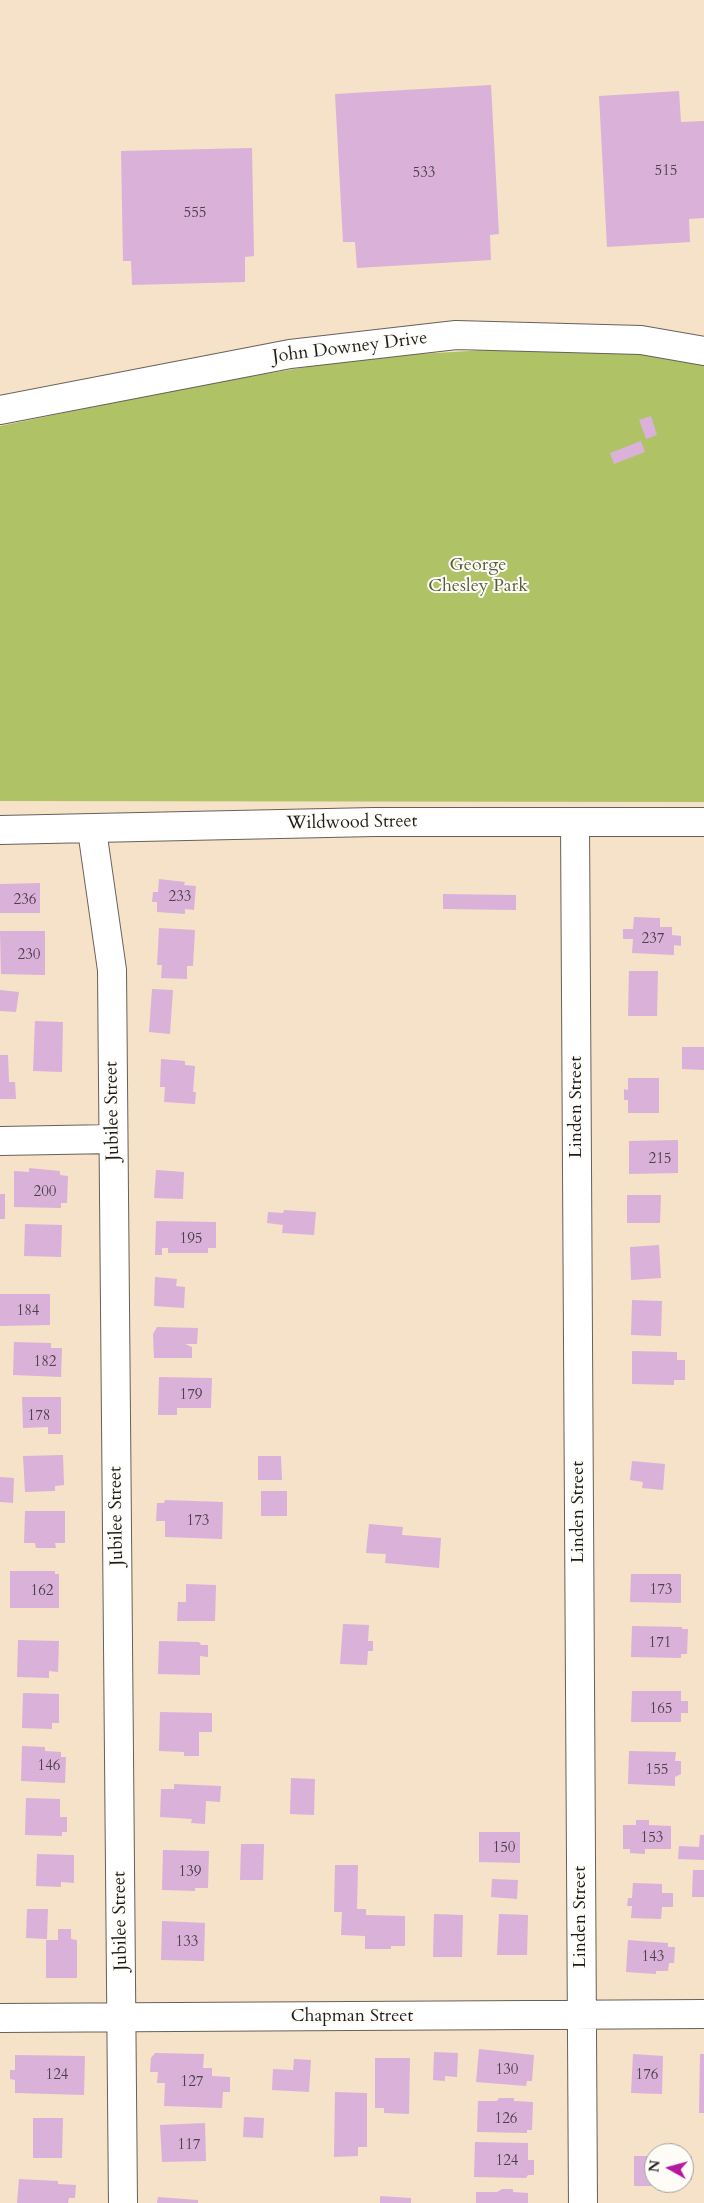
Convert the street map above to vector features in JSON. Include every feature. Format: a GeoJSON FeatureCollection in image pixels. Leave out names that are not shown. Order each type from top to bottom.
{"type":"FeatureCollection","features":[{"type":"Feature","properties":{"kind":"street","name":"John Downey Drive"},"geometry":{"type":"LineString","coordinates":[[0,410],[290,354],[456,335],[641,340],[704,351]]}},
{"type":"Feature","properties":{"kind":"street","name":"Wildwood Street"},"geometry":{"type":"LineString","coordinates":[[0,830],[92,830],[374,822],[704,822]]}},
{"type":"Feature","properties":{"kind":"street","name":"Linden Street"},"geometry":{"type":"LineString","coordinates":[[575,822],[583,2203]]}},
{"type":"Feature","properties":{"kind":"street","name":"Jubilee Street"},"geometry":{"type":"LineString","coordinates":[[92,830],[112,970],[123,2203]]}},
{"type":"Feature","properties":{"kind":"street"},"geometry":{"type":"LineString","coordinates":[[0,1142],[113,1139]]}},
{"type":"Feature","properties":{"kind":"street","name":"Chapman Street"},"geometry":{"type":"LineString","coordinates":[[0,2018],[704,2014]]}},
{"type":"Feature","properties":{"kind":"green space","name":"George Chesley Park"},"geometry":{"type":"Polygon","coordinates":[[[538,347],[704,357],[704,802],[0,801],[0,426],[205,384],[366,357],[538,347]]]}},
{"type":"Feature","properties":{"kind":"building"},"geometry":{"type":"Polygon","coordinates":[[[491,85],[499,234],[490,235],[491,260],[357,268],[355,242],[343,242],[335,94],[491,85]]]}},
{"type":"Feature","properties":{"kind":"building"},"geometry":{"type":"Polygon","coordinates":[[[679,91],[681,122],[704,121],[704,218],[689,219],[690,242],[607,247],[599,96],[679,91]]]}},
{"type":"Feature","properties":{"kind":"building"},"geometry":{"type":"Polygon","coordinates":[[[252,148],[254,256],[245,257],[245,282],[132,285],[131,261],[123,261],[121,151],[252,148]]]}},
{"type":"Feature","properties":{"kind":"building"},"geometry":{"type":"Polygon","coordinates":[[[651,416],[657,435],[646,439],[639,420],[651,416]]]}},
{"type":"Feature","properties":{"kind":"building"},"geometry":{"type":"Polygon","coordinates":[[[641,441],[645,452],[614,464],[610,453],[641,441]]]}},
{"type":"Feature","properties":{"kind":"building"},"geometry":{"type":"Polygon","coordinates":[[[159,879],[185,882],[184,885],[196,886],[194,910],[185,909],[185,914],[157,912],[157,902],[152,902],[153,892],[158,892],[159,879]]]}},
{"type":"Feature","properties":{"kind":"building"},"geometry":{"type":"Polygon","coordinates":[[[40,883],[40,913],[0,913],[0,884],[40,883]]]}},
{"type":"Feature","properties":{"kind":"building"},"geometry":{"type":"Polygon","coordinates":[[[443,894],[516,895],[516,910],[443,909],[443,894]]]}},
{"type":"Feature","properties":{"kind":"building"},"geometry":{"type":"Polygon","coordinates":[[[634,917],[660,918],[660,927],[672,927],[672,935],[681,936],[681,946],[674,945],[674,955],[632,953],[633,939],[623,939],[623,929],[633,929],[634,917]]]}},
{"type":"Feature","properties":{"kind":"building"},"geometry":{"type":"Polygon","coordinates":[[[159,928],[195,930],[193,966],[187,966],[187,979],[161,978],[162,965],[157,965],[159,928]]]}},
{"type":"Feature","properties":{"kind":"building"},"geometry":{"type":"Polygon","coordinates":[[[0,931],[45,931],[45,975],[1,974],[0,931]]]}},
{"type":"Feature","properties":{"kind":"building"},"geometry":{"type":"Polygon","coordinates":[[[629,971],[658,971],[657,1016],[628,1016],[629,971]]]}},
{"type":"Feature","properties":{"kind":"building"},"geometry":{"type":"Polygon","coordinates":[[[152,989],[173,990],[170,1034],[149,1032],[152,989]]]}},
{"type":"Feature","properties":{"kind":"building"},"geometry":{"type":"Polygon","coordinates":[[[0,990],[19,992],[16,1012],[0,1011],[0,990]]]}},
{"type":"Feature","properties":{"kind":"building"},"geometry":{"type":"Polygon","coordinates":[[[35,1021],[63,1022],[62,1072],[33,1071],[35,1021]]]}},
{"type":"Feature","properties":{"kind":"building"},"geometry":{"type":"Polygon","coordinates":[[[682,1047],[704,1047],[704,1070],[682,1069],[682,1047]]]}},
{"type":"Feature","properties":{"kind":"building"},"geometry":{"type":"Polygon","coordinates":[[[0,1055],[8,1055],[9,1082],[15,1082],[16,1099],[0,1099],[0,1055]]]}},
{"type":"Feature","properties":{"kind":"building"},"geometry":{"type":"Polygon","coordinates":[[[161,1059],[185,1061],[185,1065],[195,1066],[193,1092],[196,1092],[195,1104],[164,1102],[165,1087],[160,1087],[161,1059]]]}},
{"type":"Feature","properties":{"kind":"building"},"geometry":{"type":"Polygon","coordinates":[[[628,1078],[659,1078],[659,1113],[628,1113],[628,1100],[624,1100],[624,1089],[628,1090],[628,1078]]]}},
{"type":"Feature","properties":{"kind":"building"},"geometry":{"type":"Polygon","coordinates":[[[678,1140],[678,1173],[629,1174],[629,1141],[678,1140]]]}},
{"type":"Feature","properties":{"kind":"building"},"geometry":{"type":"Polygon","coordinates":[[[29,1168],[60,1171],[60,1175],[68,1176],[67,1203],[61,1203],[61,1208],[14,1207],[14,1171],[29,1172],[29,1168]]]}},
{"type":"Feature","properties":{"kind":"building"},"geometry":{"type":"Polygon","coordinates":[[[156,1170],[184,1172],[183,1199],[154,1198],[156,1170]]]}},
{"type":"Feature","properties":{"kind":"building"},"geometry":{"type":"Polygon","coordinates":[[[0,1194],[5,1194],[5,1219],[0,1219],[0,1194]]]}},
{"type":"Feature","properties":{"kind":"building"},"geometry":{"type":"Polygon","coordinates":[[[627,1195],[661,1195],[660,1223],[627,1223],[627,1195]]]}},
{"type":"Feature","properties":{"kind":"building"},"geometry":{"type":"Polygon","coordinates":[[[284,1210],[316,1212],[314,1235],[282,1233],[283,1225],[267,1223],[268,1212],[283,1213],[284,1210]]]}},
{"type":"Feature","properties":{"kind":"building"},"geometry":{"type":"Polygon","coordinates":[[[156,1221],[216,1222],[216,1248],[208,1248],[208,1253],[168,1253],[168,1248],[162,1248],[162,1255],[155,1255],[156,1221]]]}},
{"type":"Feature","properties":{"kind":"building"},"geometry":{"type":"Polygon","coordinates":[[[25,1224],[62,1225],[61,1257],[24,1256],[25,1224]]]}},
{"type":"Feature","properties":{"kind":"building"},"geometry":{"type":"Polygon","coordinates":[[[659,1245],[661,1278],[631,1280],[630,1247],[659,1245]]]}},
{"type":"Feature","properties":{"kind":"building"},"geometry":{"type":"Polygon","coordinates":[[[155,1277],[177,1279],[176,1286],[185,1287],[184,1308],[154,1306],[155,1277]]]}},
{"type":"Feature","properties":{"kind":"building"},"geometry":{"type":"Polygon","coordinates":[[[0,1294],[50,1294],[50,1325],[0,1326],[0,1294]]]}},
{"type":"Feature","properties":{"kind":"building"},"geometry":{"type":"Polygon","coordinates":[[[632,1300],[662,1301],[661,1336],[631,1335],[632,1300]]]}},
{"type":"Feature","properties":{"kind":"building"},"geometry":{"type":"Polygon","coordinates":[[[157,1327],[198,1328],[197,1344],[185,1344],[192,1347],[192,1358],[154,1358],[153,1334],[157,1327]]]}},
{"type":"Feature","properties":{"kind":"building"},"geometry":{"type":"Polygon","coordinates":[[[14,1342],[51,1343],[51,1348],[62,1348],[61,1377],[13,1375],[14,1342]]]}},
{"type":"Feature","properties":{"kind":"building"},"geometry":{"type":"Polygon","coordinates":[[[632,1351],[677,1352],[677,1360],[685,1360],[685,1380],[674,1380],[674,1385],[632,1384],[632,1351]]]}},
{"type":"Feature","properties":{"kind":"building"},"geometry":{"type":"Polygon","coordinates":[[[159,1377],[212,1378],[211,1408],[177,1408],[177,1415],[158,1415],[159,1377]]]}},
{"type":"Feature","properties":{"kind":"building"},"geometry":{"type":"Polygon","coordinates":[[[22,1397],[61,1397],[61,1434],[48,1434],[48,1427],[23,1428],[22,1397]]]}},
{"type":"Feature","properties":{"kind":"building"},"geometry":{"type":"Polygon","coordinates":[[[63,1455],[64,1485],[55,1486],[55,1491],[25,1492],[23,1456],[63,1455]]]}},
{"type":"Feature","properties":{"kind":"building"},"geometry":{"type":"Polygon","coordinates":[[[258,1456],[281,1456],[282,1480],[258,1480],[258,1456]]]}},
{"type":"Feature","properties":{"kind":"building"},"geometry":{"type":"Polygon","coordinates":[[[632,1461],[665,1464],[663,1490],[642,1488],[643,1482],[630,1480],[632,1461]]]}},
{"type":"Feature","properties":{"kind":"building"},"geometry":{"type":"Polygon","coordinates":[[[0,1477],[14,1478],[13,1503],[0,1502],[0,1477]]]}},
{"type":"Feature","properties":{"kind":"building"},"geometry":{"type":"Polygon","coordinates":[[[261,1491],[287,1491],[287,1516],[261,1516],[261,1491]]]}},
{"type":"Feature","properties":{"kind":"building"},"geometry":{"type":"Polygon","coordinates":[[[165,1500],[223,1502],[222,1539],[165,1537],[165,1521],[156,1521],[157,1503],[164,1503],[165,1500]]]}},
{"type":"Feature","properties":{"kind":"building"},"geometry":{"type":"Polygon","coordinates":[[[25,1511],[65,1511],[65,1543],[55,1543],[56,1548],[36,1548],[35,1543],[24,1543],[25,1511]]]}},
{"type":"Feature","properties":{"kind":"building"},"geometry":{"type":"Polygon","coordinates":[[[369,1524],[403,1527],[402,1535],[441,1538],[439,1568],[385,1563],[386,1554],[366,1553],[369,1524]]]}},
{"type":"Feature","properties":{"kind":"building"},"geometry":{"type":"Polygon","coordinates":[[[10,1571],[55,1571],[55,1574],[59,1574],[59,1608],[10,1608],[10,1571]]]}},
{"type":"Feature","properties":{"kind":"building"},"geometry":{"type":"Polygon","coordinates":[[[631,1574],[681,1574],[681,1603],[630,1602],[631,1574]]]}},
{"type":"Feature","properties":{"kind":"building"},"geometry":{"type":"Polygon","coordinates":[[[186,1584],[216,1585],[215,1621],[177,1621],[178,1602],[186,1602],[186,1584]]]}},
{"type":"Feature","properties":{"kind":"building"},"geometry":{"type":"Polygon","coordinates":[[[343,1624],[369,1625],[368,1641],[373,1641],[373,1651],[368,1651],[367,1665],[340,1664],[343,1624]]]}},
{"type":"Feature","properties":{"kind":"building"},"geometry":{"type":"Polygon","coordinates":[[[632,1626],[682,1627],[682,1629],[688,1629],[687,1654],[681,1654],[681,1658],[631,1657],[632,1626]]]}},
{"type":"Feature","properties":{"kind":"building"},"geometry":{"type":"Polygon","coordinates":[[[18,1640],[59,1641],[58,1672],[49,1671],[49,1678],[17,1677],[18,1640]]]}},
{"type":"Feature","properties":{"kind":"building"},"geometry":{"type":"Polygon","coordinates":[[[159,1641],[199,1642],[201,1645],[208,1645],[208,1657],[200,1656],[200,1675],[158,1674],[159,1641]]]}},
{"type":"Feature","properties":{"kind":"building"},"geometry":{"type":"Polygon","coordinates":[[[632,1691],[681,1691],[681,1701],[688,1701],[688,1713],[681,1713],[681,1722],[631,1722],[632,1691]]]}},
{"type":"Feature","properties":{"kind":"building"},"geometry":{"type":"Polygon","coordinates":[[[23,1693],[59,1694],[59,1723],[52,1723],[52,1729],[22,1728],[23,1693]]]}},
{"type":"Feature","properties":{"kind":"building"},"geometry":{"type":"Polygon","coordinates":[[[160,1712],[212,1713],[212,1732],[199,1732],[199,1756],[184,1756],[184,1752],[159,1751],[160,1712]]]}},
{"type":"Feature","properties":{"kind":"building"},"geometry":{"type":"Polygon","coordinates":[[[22,1746],[45,1747],[45,1751],[61,1752],[61,1757],[66,1757],[65,1783],[21,1781],[22,1746]]]}},
{"type":"Feature","properties":{"kind":"building"},"geometry":{"type":"Polygon","coordinates":[[[629,1751],[676,1752],[675,1761],[681,1761],[681,1774],[675,1777],[675,1786],[628,1784],[629,1751]]]}},
{"type":"Feature","properties":{"kind":"building"},"geometry":{"type":"Polygon","coordinates":[[[291,1778],[315,1779],[314,1815],[290,1814],[291,1778]]]}},
{"type":"Feature","properties":{"kind":"building"},"geometry":{"type":"Polygon","coordinates":[[[174,1784],[221,1786],[220,1802],[206,1801],[205,1824],[191,1823],[192,1819],[160,1817],[161,1789],[174,1789],[174,1784]]]}},
{"type":"Feature","properties":{"kind":"building"},"geometry":{"type":"Polygon","coordinates":[[[26,1798],[60,1799],[60,1817],[67,1817],[67,1832],[62,1832],[62,1836],[25,1835],[26,1798]]]}},
{"type":"Feature","properties":{"kind":"building"},"geometry":{"type":"Polygon","coordinates":[[[636,1820],[649,1820],[649,1825],[671,1826],[671,1849],[645,1849],[645,1854],[630,1853],[630,1849],[623,1849],[623,1825],[636,1825],[636,1820]]]}},
{"type":"Feature","properties":{"kind":"building"},"geometry":{"type":"Polygon","coordinates":[[[479,1832],[520,1832],[520,1863],[479,1862],[479,1832]]]}},
{"type":"Feature","properties":{"kind":"building"},"geometry":{"type":"Polygon","coordinates":[[[700,1835],[704,1835],[704,1860],[678,1859],[679,1846],[699,1847],[700,1835]]]}},
{"type":"Feature","properties":{"kind":"building"},"geometry":{"type":"Polygon","coordinates":[[[241,1844],[264,1844],[263,1880],[240,1880],[241,1844]]]}},
{"type":"Feature","properties":{"kind":"building"},"geometry":{"type":"Polygon","coordinates":[[[163,1850],[209,1851],[208,1888],[195,1888],[195,1891],[162,1890],[163,1850]]]}},
{"type":"Feature","properties":{"kind":"building"},"geometry":{"type":"Polygon","coordinates":[[[37,1854],[74,1855],[74,1883],[61,1882],[61,1887],[36,1886],[37,1854]]]}},
{"type":"Feature","properties":{"kind":"building"},"geometry":{"type":"Polygon","coordinates":[[[335,1865],[358,1865],[357,1909],[366,1909],[366,1915],[405,1916],[405,1946],[391,1946],[391,1949],[365,1949],[365,1936],[341,1935],[342,1912],[334,1912],[335,1865]]]}},
{"type":"Feature","properties":{"kind":"building"},"geometry":{"type":"Polygon","coordinates":[[[693,1870],[704,1870],[704,1897],[692,1897],[693,1870]]]}},
{"type":"Feature","properties":{"kind":"building"},"geometry":{"type":"Polygon","coordinates":[[[492,1879],[518,1880],[517,1899],[491,1897],[492,1879]]]}},
{"type":"Feature","properties":{"kind":"building"},"geometry":{"type":"Polygon","coordinates":[[[633,1883],[662,1884],[662,1893],[673,1893],[673,1907],[662,1907],[661,1919],[631,1918],[632,1906],[627,1906],[628,1898],[632,1898],[633,1883]]]}},
{"type":"Feature","properties":{"kind":"building"},"geometry":{"type":"Polygon","coordinates":[[[27,1909],[48,1909],[47,1939],[26,1938],[27,1909]]]}},
{"type":"Feature","properties":{"kind":"building"},"geometry":{"type":"Polygon","coordinates":[[[434,1914],[463,1915],[462,1957],[433,1957],[434,1914]]]}},
{"type":"Feature","properties":{"kind":"building"},"geometry":{"type":"Polygon","coordinates":[[[499,1914],[528,1915],[527,1955],[497,1955],[499,1914]]]}},
{"type":"Feature","properties":{"kind":"building"},"geometry":{"type":"Polygon","coordinates":[[[162,1921],[205,1923],[204,1961],[161,1960],[162,1921]]]}},
{"type":"Feature","properties":{"kind":"building"},"geometry":{"type":"Polygon","coordinates":[[[58,1929],[71,1929],[71,1939],[77,1940],[77,1978],[46,1978],[46,1940],[58,1940],[58,1929]]]}},
{"type":"Feature","properties":{"kind":"building"},"geometry":{"type":"Polygon","coordinates":[[[628,1940],[668,1943],[668,1947],[675,1947],[674,1963],[669,1963],[668,1971],[656,1971],[656,1974],[626,1972],[628,1940]]]}},
{"type":"Feature","properties":{"kind":"building"},"geometry":{"type":"Polygon","coordinates":[[[479,2049],[534,2055],[532,2081],[527,2081],[526,2086],[476,2082],[479,2049]]]}},
{"type":"Feature","properties":{"kind":"building"},"geometry":{"type":"Polygon","coordinates":[[[434,2052],[458,2053],[457,2077],[445,2076],[445,2081],[433,2080],[434,2052]]]}},
{"type":"Feature","properties":{"kind":"building"},"geometry":{"type":"Polygon","coordinates":[[[155,2053],[204,2054],[203,2068],[212,2068],[212,2076],[230,2077],[230,2092],[223,2092],[222,2108],[164,2106],[165,2083],[157,2083],[158,2072],[150,2072],[151,2058],[155,2053]]]}},
{"type":"Feature","properties":{"kind":"building"},"geometry":{"type":"Polygon","coordinates":[[[633,2054],[663,2056],[662,2094],[631,2093],[633,2054]]]}},
{"type":"Feature","properties":{"kind":"building"},"geometry":{"type":"Polygon","coordinates":[[[700,2054],[704,2054],[704,2113],[699,2113],[700,2054]]]}},
{"type":"Feature","properties":{"kind":"building"},"geometry":{"type":"Polygon","coordinates":[[[15,2055],[85,2056],[84,2095],[15,2093],[15,2080],[10,2079],[10,2070],[15,2070],[15,2055]]]}},
{"type":"Feature","properties":{"kind":"building"},"geometry":{"type":"Polygon","coordinates":[[[375,2058],[410,2058],[409,2114],[384,2113],[384,2108],[375,2108],[375,2058]]]}},
{"type":"Feature","properties":{"kind":"building"},"geometry":{"type":"Polygon","coordinates":[[[294,2059],[311,2060],[309,2092],[272,2090],[273,2069],[293,2070],[294,2059]]]}},
{"type":"Feature","properties":{"kind":"building"},"geometry":{"type":"Polygon","coordinates":[[[335,2092],[367,2093],[367,2147],[358,2147],[358,2156],[334,2157],[335,2092]]]}},
{"type":"Feature","properties":{"kind":"building"},"geometry":{"type":"Polygon","coordinates":[[[499,2098],[514,2098],[514,2101],[533,2102],[532,2130],[527,2130],[527,2133],[477,2132],[478,2101],[497,2101],[499,2098]]]}},
{"type":"Feature","properties":{"kind":"building"},"geometry":{"type":"Polygon","coordinates":[[[244,2117],[264,2118],[263,2138],[243,2137],[244,2117]]]}},
{"type":"Feature","properties":{"kind":"building"},"geometry":{"type":"Polygon","coordinates":[[[33,2118],[63,2118],[62,2158],[33,2158],[33,2118]]]}},
{"type":"Feature","properties":{"kind":"building"},"geometry":{"type":"Polygon","coordinates":[[[205,2123],[206,2161],[162,2162],[160,2125],[205,2123]]]}},
{"type":"Feature","properties":{"kind":"building"},"geometry":{"type":"Polygon","coordinates":[[[475,2142],[528,2143],[528,2160],[534,2160],[534,2175],[528,2175],[526,2178],[474,2177],[475,2142]]]}},
{"type":"Feature","properties":{"kind":"building"},"geometry":{"type":"Polygon","coordinates":[[[634,2156],[644,2156],[644,2186],[634,2186],[634,2156]]]}},
{"type":"Feature","properties":{"kind":"building"},"geometry":{"type":"Polygon","coordinates":[[[19,2179],[58,2181],[58,2184],[76,2185],[75,2198],[69,2198],[68,2203],[17,2203],[19,2179]]]}},
{"type":"Feature","properties":{"kind":"building"},"geometry":{"type":"Polygon","coordinates":[[[502,2189],[513,2189],[513,2192],[528,2193],[528,2203],[476,2203],[476,2192],[497,2192],[502,2189]]]}},
{"type":"Feature","properties":{"kind":"building"},"geometry":{"type":"Polygon","coordinates":[[[380,2196],[411,2198],[411,2203],[380,2203],[380,2196]]]}},
{"type":"Feature","properties":{"kind":"building"},"geometry":{"type":"Polygon","coordinates":[[[158,2197],[198,2200],[198,2203],[157,2203],[158,2197]]]}}]}
